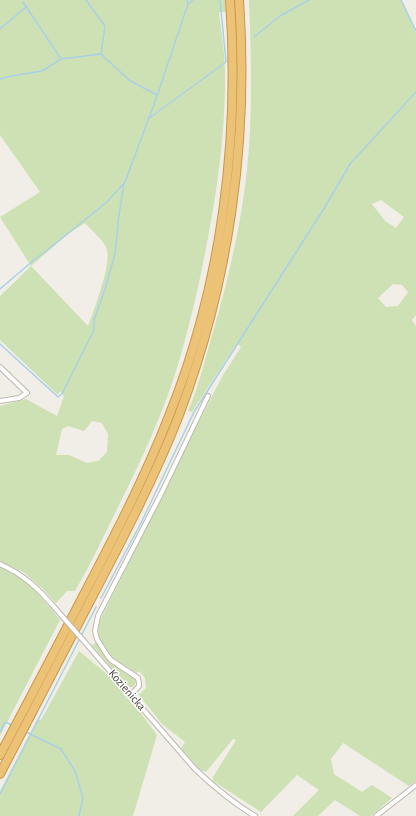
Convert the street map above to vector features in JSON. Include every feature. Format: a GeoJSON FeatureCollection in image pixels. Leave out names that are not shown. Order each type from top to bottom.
{"type":"FeatureCollection","features":[{"type":"Feature","properties":{"kind":"highway"},"geometry":{"type":"LineString","coordinates":[[0,755],[129,507],[170,415],[189,358],[209,286],[220,231],[226,185],[232,125],[233,93],[233,43],[230,0]]}},
{"type":"Feature","properties":{"kind":"highway"},"geometry":{"type":"LineString","coordinates":[[0,774],[146,491],[179,415],[197,362],[209,322],[220,274],[231,217],[236,180],[241,94],[239,0]]}},
{"type":"Feature","properties":{"kind":"street"},"geometry":{"type":"LineString","coordinates":[[0,366],[27,392],[19,398],[0,401]]}},
{"type":"Feature","properties":{"kind":"street"},"geometry":{"type":"LineString","coordinates":[[131,695],[138,688],[140,683],[139,680],[135,675],[115,663],[107,655],[96,635],[98,616],[161,494],[208,396]]}},
{"type":"Feature","properties":{"kind":"street","name":"Kozienicka"},"geometry":{"type":"LineString","coordinates":[[0,564],[32,582],[195,769],[212,784],[255,816]]}},
{"type":"Feature","properties":{"kind":"street"},"geometry":{"type":"LineString","coordinates":[[376,816],[416,784]]}},
{"type":"Feature","properties":{"kind":"green space"},"geometry":{"type":"Polygon","coordinates":[[[0,0],[225,0],[226,12],[219,12],[225,67],[220,164],[201,273],[180,358],[167,396],[136,471],[92,560],[75,591],[67,591],[56,603],[41,587],[23,572],[0,561],[0,406],[26,399],[57,416],[64,396],[60,391],[58,395],[0,340],[0,296],[31,266],[0,217],[40,192],[0,135],[0,0]],[[85,223],[68,234],[31,266],[88,326],[105,274],[107,263],[106,247],[85,223]],[[92,421],[84,431],[68,426],[62,429],[56,455],[69,455],[87,463],[98,461],[107,452],[108,434],[102,423],[92,421]]]}},
{"type":"Feature","properties":{"kind":"green space"},"geometry":{"type":"Polygon","coordinates":[[[249,0],[401,0],[416,33],[416,315],[412,320],[416,326],[416,781],[409,786],[343,743],[331,759],[334,774],[362,792],[372,785],[392,798],[371,816],[360,816],[335,800],[318,816],[293,816],[319,790],[297,775],[261,812],[213,781],[213,777],[236,740],[233,739],[206,772],[200,770],[181,748],[185,742],[162,724],[139,695],[146,688],[145,678],[139,671],[137,673],[121,664],[114,658],[103,646],[99,638],[98,630],[100,620],[184,450],[223,375],[241,347],[237,343],[192,412],[188,411],[201,375],[223,297],[241,213],[247,170],[250,127],[251,85],[249,0]],[[381,200],[372,204],[385,221],[396,228],[404,217],[381,200]],[[393,284],[378,298],[386,307],[398,306],[408,292],[402,285],[393,284]]]}},
{"type":"Feature","properties":{"kind":"green space"},"geometry":{"type":"Polygon","coordinates":[[[0,566],[10,571],[33,589],[60,620],[0,736],[0,566]]]}},
{"type":"Feature","properties":{"kind":"green space"},"geometry":{"type":"Polygon","coordinates":[[[96,642],[114,665],[130,673],[135,678],[137,681],[133,687],[129,687],[124,683],[92,645],[96,642]]]}},
{"type":"Feature","properties":{"kind":"green space"},"geometry":{"type":"Polygon","coordinates":[[[79,651],[108,675],[134,704],[157,735],[133,816],[0,816],[0,791],[37,720],[41,720],[79,651]]]}},
{"type":"Feature","properties":{"kind":"waterway"},"geometry":{"type":"LineString","coordinates":[[86,0],[105,26],[101,54]]}},
{"type":"Feature","properties":{"kind":"waterway"},"geometry":{"type":"LineString","coordinates":[[0,289],[107,202],[125,182],[156,99],[188,4],[187,0]]}},
{"type":"Feature","properties":{"kind":"waterway"},"geometry":{"type":"LineString","coordinates":[[188,4],[193,0]]}},
{"type":"Feature","properties":{"kind":"waterway"},"geometry":{"type":"LineString","coordinates":[[148,119],[226,62],[220,0]]}},
{"type":"Feature","properties":{"kind":"waterway"},"geometry":{"type":"LineString","coordinates":[[254,37],[280,16],[309,0]]}},
{"type":"Feature","properties":{"kind":"waterway"},"geometry":{"type":"LineString","coordinates":[[401,0],[416,31]]}},
{"type":"Feature","properties":{"kind":"waterway"},"geometry":{"type":"LineString","coordinates":[[23,2],[61,59]]}},
{"type":"Feature","properties":{"kind":"waterway"},"geometry":{"type":"LineString","coordinates":[[0,29],[26,7]]}},
{"type":"Feature","properties":{"kind":"waterway"},"geometry":{"type":"LineString","coordinates":[[101,54],[129,80],[157,95]]}},
{"type":"Feature","properties":{"kind":"waterway"},"geometry":{"type":"LineString","coordinates":[[0,79],[42,71],[61,59],[101,54]]}},
{"type":"Feature","properties":{"kind":"waterway"},"geometry":{"type":"LineString","coordinates":[[101,598],[141,523],[194,412],[325,207],[350,164],[416,92]]}},
{"type":"Feature","properties":{"kind":"waterway"},"geometry":{"type":"LineString","coordinates":[[0,344],[58,397],[62,394],[94,330],[94,320],[115,254],[124,183]]}},
{"type":"Feature","properties":{"kind":"waterway"},"geometry":{"type":"LineString","coordinates":[[0,794],[96,607]]}},
{"type":"Feature","properties":{"kind":"waterway"},"geometry":{"type":"LineString","coordinates":[[0,732],[5,722],[12,725]]}},
{"type":"Feature","properties":{"kind":"waterway"},"geometry":{"type":"LineString","coordinates":[[26,732],[61,749],[75,771],[83,798],[79,816]]}}]}
